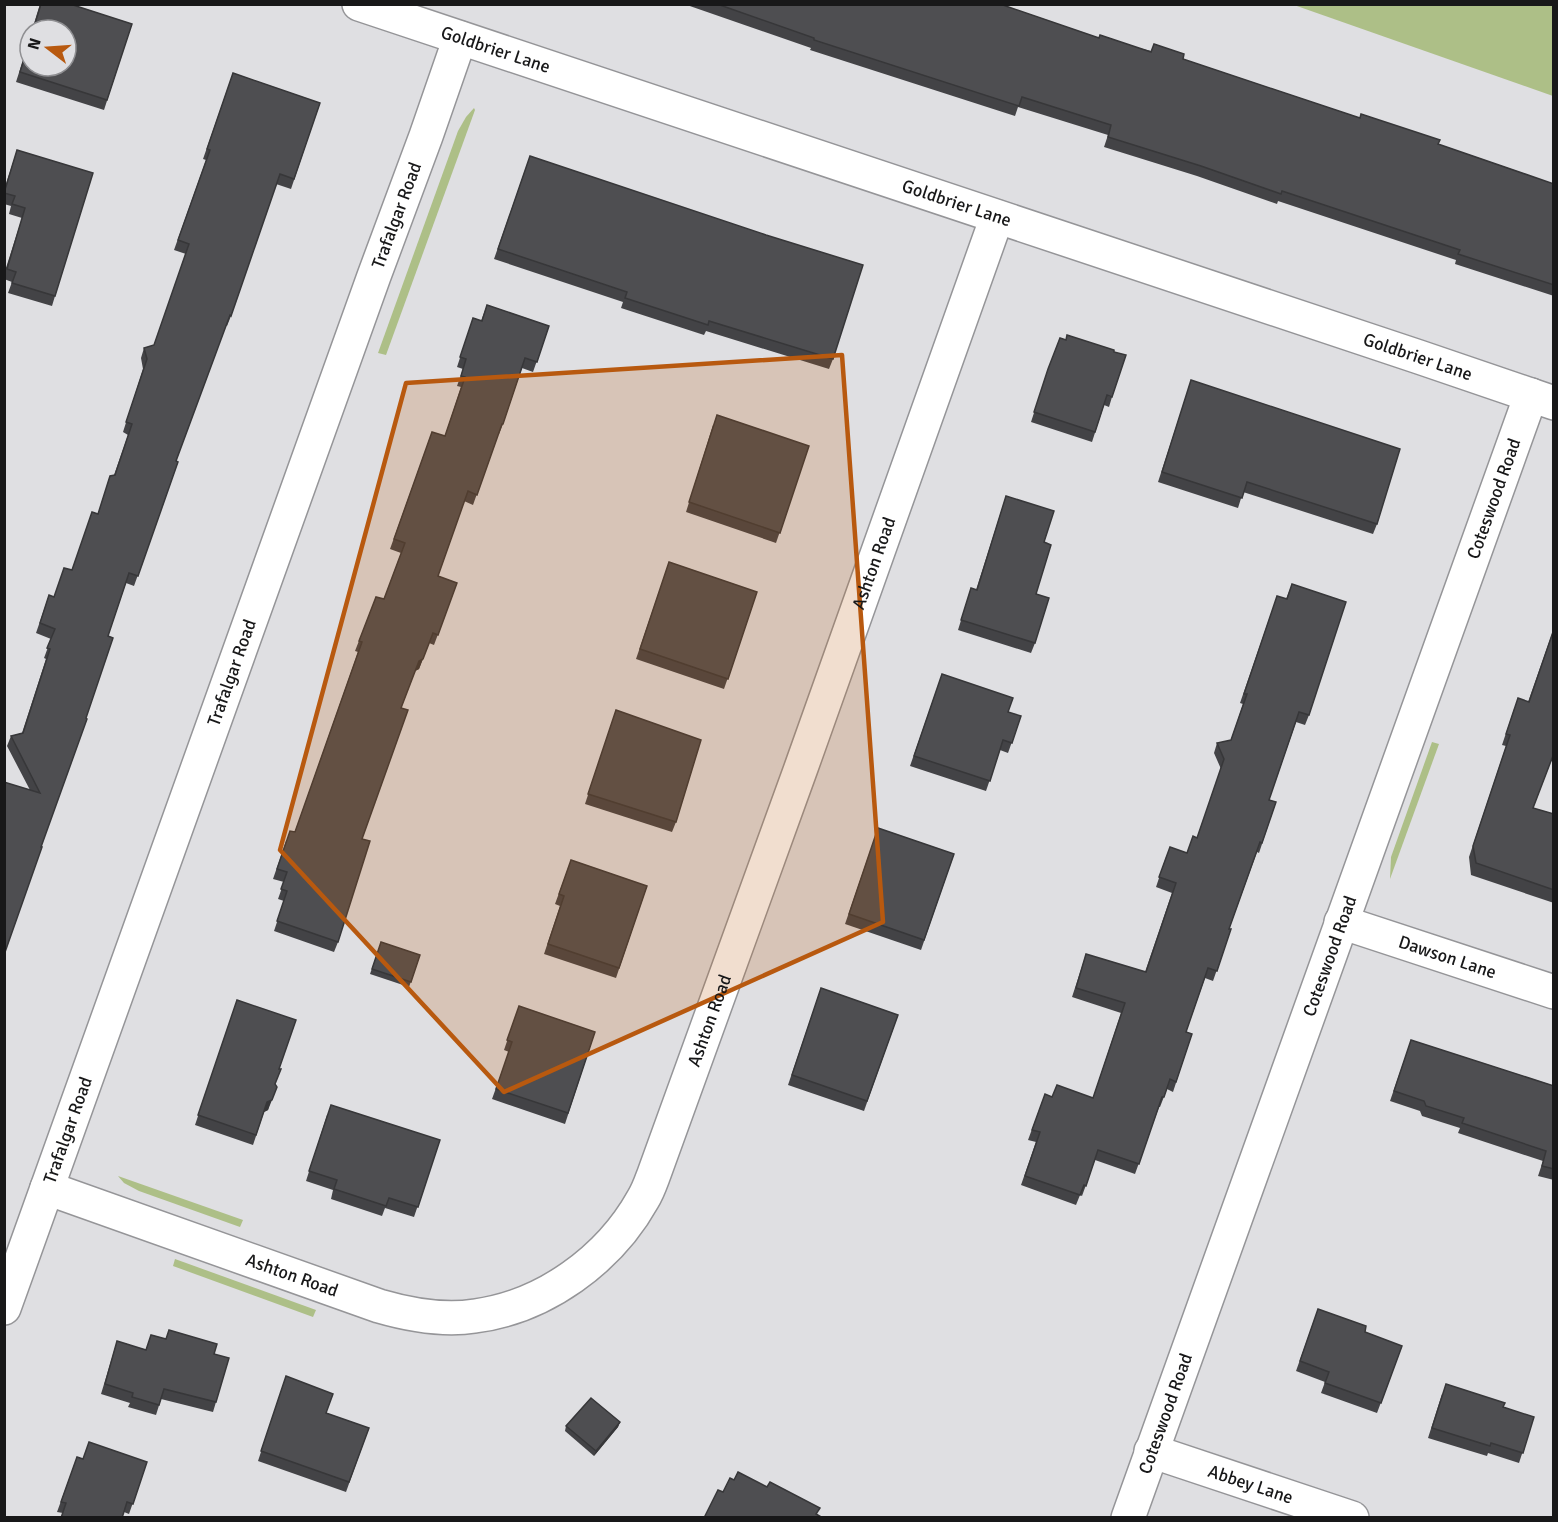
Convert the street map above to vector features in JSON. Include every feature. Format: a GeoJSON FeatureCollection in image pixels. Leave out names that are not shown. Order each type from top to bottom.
{"type":"FeatureCollection","features":[{"type":"Feature","properties":{"kind":"street","name":"Goldbrier Lane"},"geometry":{"type":"LineString","coordinates":[[359,4],[1542,399]]}},
{"type":"Feature","properties":{"kind":"street","name":"Trafalgar Road"},"geometry":{"type":"LineString","coordinates":[[4,1308],[460,38]]}},
{"type":"Feature","properties":{"kind":"street","name":"Ashton Road"},"geometry":{"type":"LineString","coordinates":[[47,1188],[379,1306],[422,1316],[474,1316],[502,1311],[532,1300],[574,1276],[605,1251],[628,1223],[644,1198],[654,1174],[997,217]]}},
{"type":"Feature","properties":{"kind":"street","name":"Coteswood Road"},"geometry":{"type":"LineString","coordinates":[[1128,1518],[1341,922],[1542,399]]}},
{"type":"Feature","properties":{"kind":"street","name":"Dawson Lane"},"geometry":{"type":"LineString","coordinates":[[1341,922],[1554,992]]}},
{"type":"Feature","properties":{"kind":"street","name":"Abbey Lane"},"geometry":{"type":"LineString","coordinates":[[1151,1451],[1352,1518]]}},
{"type":"Feature","properties":{"kind":"highlighted area"},"geometry":{"type":"Polygon","coordinates":[[[842,355],[883,922],[504,1092],[280,850],[406,383],[842,355]]]}},
{"type":"Feature","properties":{"kind":"green space"},"geometry":{"type":"Polygon","coordinates":[[[1294,5],[1553,5],[1553,96],[1294,5]]]}},
{"type":"Feature","properties":{"kind":"green space"},"geometry":{"type":"Polygon","coordinates":[[[474,108],[386,355],[378,353],[458,131],[474,108]]]}},
{"type":"Feature","properties":{"kind":"green space"},"geometry":{"type":"Polygon","coordinates":[[[1432,742],[1439,744],[1390,879],[1391,857],[1432,742]]]}},
{"type":"Feature","properties":{"kind":"green space"},"geometry":{"type":"Polygon","coordinates":[[[118,1176],[243,1220],[240,1227],[139,1191],[124,1183],[118,1176]]]}},
{"type":"Feature","properties":{"kind":"green space"},"geometry":{"type":"Polygon","coordinates":[[[175,1259],[316,1310],[313,1317],[173,1266],[175,1259]]]}},
{"type":"Feature","properties":{"kind":"building"},"geometry":{"type":"Polygon","coordinates":[[[41,4],[70,4],[132,24],[107,100],[39,78],[78,78],[78,18],[37,18],[41,4]]]}},
{"type":"Feature","properties":{"kind":"building"},"geometry":{"type":"Polygon","coordinates":[[[717,4],[1000,4],[1099,38],[1100,35],[1151,52],[1154,44],[1184,54],[1183,59],[1360,118],[1361,114],[1440,140],[1438,144],[1554,184],[1554,285],[1458,254],[1460,250],[1108,137],[1111,125],[1022,97],[1019,106],[814,40],[814,38],[717,4]]]}},
{"type":"Feature","properties":{"kind":"building"},"geometry":{"type":"Polygon","coordinates":[[[233,73],[320,103],[294,179],[280,174],[231,316],[176,461],[178,462],[138,576],[129,573],[108,636],[113,638],[87,719],[4,955],[4,782],[40,793],[11,736],[23,733],[50,649],[47,648],[55,629],[40,623],[49,595],[54,597],[64,568],[72,570],[92,512],[98,514],[110,476],[115,475],[132,424],[126,422],[147,359],[144,348],[154,345],[189,244],[178,240],[210,150],[207,149],[233,73]]]}},
{"type":"Feature","properties":{"kind":"building"},"geometry":{"type":"Polygon","coordinates":[[[17,150],[93,173],[55,296],[12,283],[16,272],[7,269],[25,208],[12,204],[15,196],[4,193],[17,150]]]}},
{"type":"Feature","properties":{"kind":"building"},"geometry":{"type":"Polygon","coordinates":[[[530,156],[863,265],[833,359],[709,321],[708,325],[625,298],[627,292],[498,249],[530,156]]]}},
{"type":"Feature","properties":{"kind":"building"},"geometry":{"type":"Polygon","coordinates":[[[487,305],[549,326],[537,362],[525,358],[477,495],[468,491],[438,576],[457,583],[438,635],[433,633],[423,659],[419,661],[401,708],[408,710],[362,839],[370,841],[338,942],[277,921],[287,891],[281,889],[287,872],[277,869],[290,831],[295,832],[376,597],[384,599],[405,543],[394,539],[432,432],[445,436],[465,377],[461,376],[466,359],[460,357],[473,318],[482,321],[487,305]]]}},
{"type":"Feature","properties":{"kind":"building"},"geometry":{"type":"Polygon","coordinates":[[[1067,335],[1126,355],[1112,397],[1107,395],[1095,432],[1034,412],[1060,338],[1066,340],[1067,335]]]}},
{"type":"Feature","properties":{"kind":"building"},"geometry":{"type":"Polygon","coordinates":[[[1191,380],[1400,449],[1377,524],[1247,482],[1242,498],[1162,472],[1191,380]]]}},
{"type":"Feature","properties":{"kind":"building"},"geometry":{"type":"Polygon","coordinates":[[[717,415],[809,446],[780,533],[689,502],[717,415]]]}},
{"type":"Feature","properties":{"kind":"building"},"geometry":{"type":"Polygon","coordinates":[[[1006,496],[1054,511],[1044,542],[1051,545],[1036,594],[1049,598],[1035,643],[961,620],[971,588],[977,590],[1006,496]]]}},
{"type":"Feature","properties":{"kind":"building"},"geometry":{"type":"Polygon","coordinates":[[[669,562],[757,592],[728,679],[640,649],[669,562]]]}},
{"type":"Feature","properties":{"kind":"building"},"geometry":{"type":"Polygon","coordinates":[[[1292,584],[1346,602],[1309,715],[1299,712],[1269,800],[1276,802],[1229,929],[1231,929],[1217,971],[1208,968],[1186,1032],[1192,1034],[1176,1082],[1170,1079],[1139,1164],[1098,1150],[1086,1186],[1084,1185],[1080,1195],[1025,1176],[1040,1132],[1032,1130],[1045,1094],[1052,1097],[1057,1085],[1093,1098],[1125,1003],[1076,988],[1086,954],[1146,972],[1176,883],[1159,877],[1170,847],[1187,853],[1193,836],[1197,838],[1224,759],[1217,743],[1231,740],[1277,596],[1287,599],[1292,584]]]}},
{"type":"Feature","properties":{"kind":"building"},"geometry":{"type":"Polygon","coordinates":[[[1554,629],[1554,753],[1533,808],[1554,814],[1554,890],[1476,863],[1473,846],[1510,735],[1506,734],[1518,698],[1529,702],[1554,629]]]}},
{"type":"Feature","properties":{"kind":"building"},"geometry":{"type":"Polygon","coordinates":[[[942,674],[1013,698],[1008,712],[1021,716],[1012,743],[1003,740],[990,781],[914,756],[942,674]]]}},
{"type":"Feature","properties":{"kind":"building"},"geometry":{"type":"Polygon","coordinates":[[[616,710],[701,740],[676,822],[588,794],[616,710]]]}},
{"type":"Feature","properties":{"kind":"building"},"geometry":{"type":"Polygon","coordinates":[[[878,828],[954,854],[924,940],[849,914],[878,828]]]}},
{"type":"Feature","properties":{"kind":"building"},"geometry":{"type":"Polygon","coordinates":[[[571,860],[647,886],[619,968],[548,944],[564,896],[559,894],[571,860]]]}},
{"type":"Feature","properties":{"kind":"building"},"geometry":{"type":"Polygon","coordinates":[[[381,942],[420,955],[411,982],[372,969],[381,942]]]}},
{"type":"Feature","properties":{"kind":"building"},"geometry":{"type":"Polygon","coordinates":[[[821,988],[898,1015],[867,1101],[792,1075],[821,988]]]}},
{"type":"Feature","properties":{"kind":"building"},"geometry":{"type":"Polygon","coordinates":[[[237,1000],[296,1020],[279,1069],[281,1069],[275,1084],[277,1087],[272,1100],[267,1102],[256,1135],[198,1115],[237,1000]]]}},
{"type":"Feature","properties":{"kind":"building"},"geometry":{"type":"Polygon","coordinates":[[[519,1006],[595,1032],[568,1113],[496,1089],[512,1042],[507,1040],[519,1006]]]}},
{"type":"Feature","properties":{"kind":"building"},"geometry":{"type":"Polygon","coordinates":[[[1411,1040],[1554,1086],[1554,1169],[1542,1166],[1546,1151],[1462,1123],[1464,1118],[1426,1106],[1424,1101],[1394,1091],[1411,1040]]]}},
{"type":"Feature","properties":{"kind":"building"},"geometry":{"type":"Polygon","coordinates":[[[331,1105],[440,1140],[418,1207],[389,1198],[386,1206],[334,1189],[337,1180],[309,1171],[331,1105]]]}},
{"type":"Feature","properties":{"kind":"building"},"geometry":{"type":"Polygon","coordinates":[[[1318,1309],[1366,1326],[1365,1332],[1402,1346],[1381,1403],[1325,1383],[1329,1372],[1300,1361],[1318,1309]]]}},
{"type":"Feature","properties":{"kind":"building"},"geometry":{"type":"Polygon","coordinates":[[[169,1330],[217,1344],[214,1354],[229,1358],[216,1402],[164,1389],[159,1405],[132,1397],[133,1393],[105,1384],[117,1341],[146,1350],[151,1335],[166,1339],[169,1330]]]}},
{"type":"Feature","properties":{"kind":"building"},"geometry":{"type":"Polygon","coordinates":[[[286,1376],[333,1394],[326,1413],[369,1428],[349,1482],[261,1451],[286,1376]]]}},
{"type":"Feature","properties":{"kind":"building"},"geometry":{"type":"Polygon","coordinates":[[[1446,1384],[1505,1403],[1503,1407],[1534,1417],[1523,1453],[1491,1443],[1490,1446],[1432,1428],[1446,1384]]]}},
{"type":"Feature","properties":{"kind":"building"},"geometry":{"type":"Polygon","coordinates":[[[591,1398],[620,1422],[596,1451],[566,1426],[591,1398]]]}},
{"type":"Feature","properties":{"kind":"building"},"geometry":{"type":"Polygon","coordinates":[[[89,1442],[147,1462],[133,1504],[127,1502],[122,1518],[61,1518],[66,1503],[61,1502],[77,1457],[83,1459],[89,1442]]]}},
{"type":"Feature","properties":{"kind":"building"},"geometry":{"type":"Polygon","coordinates":[[[738,1472],[767,1487],[770,1482],[820,1508],[816,1514],[823,1518],[704,1518],[718,1490],[723,1492],[730,1478],[734,1480],[738,1472]]]}}]}
